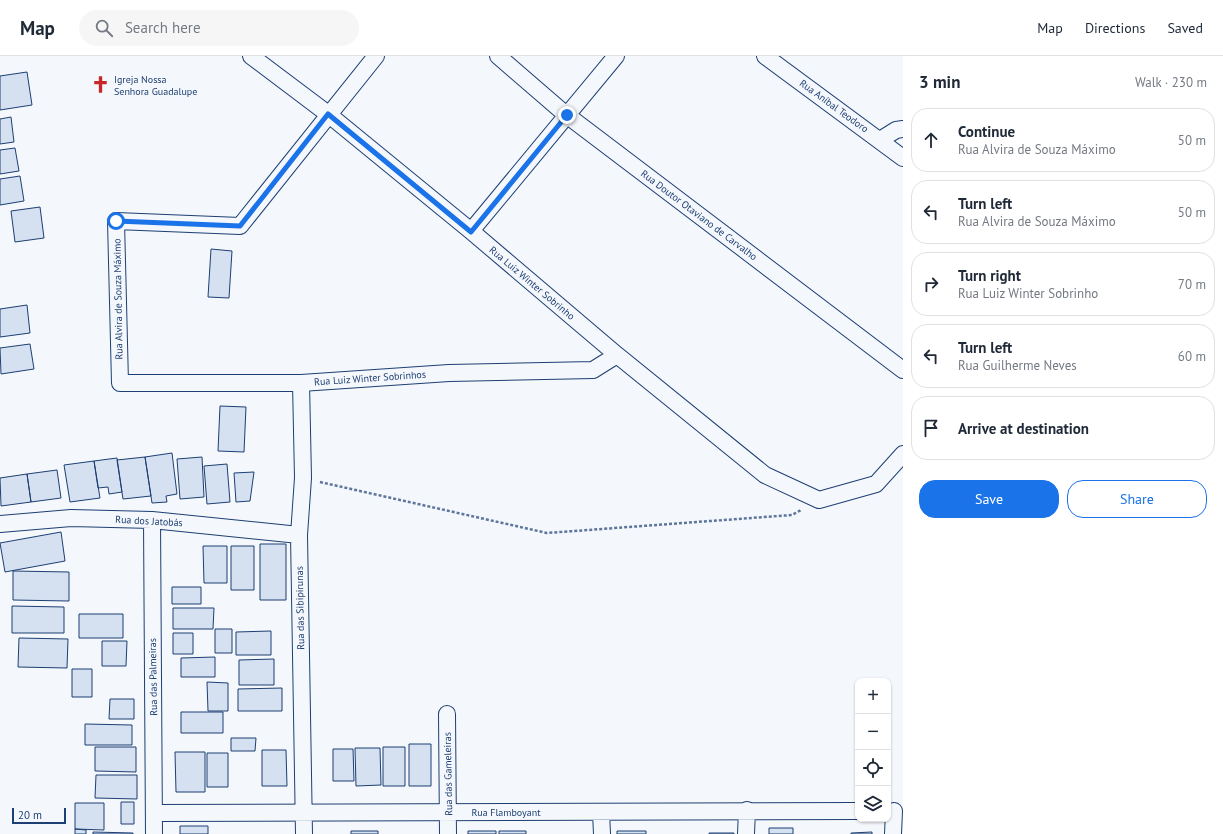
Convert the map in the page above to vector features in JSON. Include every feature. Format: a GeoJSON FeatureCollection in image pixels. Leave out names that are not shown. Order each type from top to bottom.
{"type":"FeatureCollection","features":[{"type":"Feature","properties":{"kind":"street","name":"Rua Luiz Winter Sobrinho"},"geometry":{"type":"LineString","coordinates":[[252,56],[328,114],[617,355],[765,475],[819,500]]}},
{"type":"Feature","properties":{"kind":"street","name":"Rua Alvira de Souza Máximo"},"geometry":{"type":"LineString","coordinates":[[120,383],[116,221],[240,226],[328,114],[376,56]]}},
{"type":"Feature","properties":{"kind":"street","name":"Rua Doutor Otaviano de Carvalho"},"geometry":{"type":"LineString","coordinates":[[498,56],[567,115],[903,370]]}},
{"type":"Feature","properties":{"kind":"street"},"geometry":{"type":"LineString","coordinates":[[471,232],[616,56]]}},
{"type":"Feature","properties":{"kind":"street","name":"Rua Aníbal Teodoro"},"geometry":{"type":"LineString","coordinates":[[765,56],[903,158]]}},
{"type":"Feature","properties":{"kind":"street"},"geometry":{"type":"LineString","coordinates":[[880,140],[896,130],[903,129]]}},
{"type":"Feature","properties":{"kind":"street","name":"Rua Luiz Winter Sobrinhos"},"geometry":{"type":"LineString","coordinates":[[120,383],[301,383],[449,373],[593,370],[617,355]]}},
{"type":"Feature","properties":{"kind":"street","name":"Rua das Sibipirunas"},"geometry":{"type":"LineString","coordinates":[[301,383],[303,478],[299,535],[304,834]]}},
{"type":"Feature","properties":{"kind":"street"},"geometry":{"type":"LineString","coordinates":[[819,500],[876,484],[903,454]]}},
{"type":"Feature","properties":{"kind":"street","name":"Rua dos Jatobás"},"geometry":{"type":"LineString","coordinates":[[0,524],[71,518],[152,520],[299,535]]}},
{"type":"Feature","properties":{"kind":"street","name":"Rua das Palmeiras"},"geometry":{"type":"LineString","coordinates":[[152,520],[154,834]]}},
{"type":"Feature","properties":{"kind":"street","name":"Rua das Gameleiras"},"geometry":{"type":"LineString","coordinates":[[447,714],[448,834]]}},
{"type":"Feature","properties":{"kind":"street"},"geometry":{"type":"LineString","coordinates":[[746,834],[747,810]]}},
{"type":"Feature","properties":{"kind":"street","name":"Rua Flamboyant"},"geometry":{"type":"LineString","coordinates":[[155,812],[855,811]]}},
{"type":"Feature","properties":{"kind":"street"},"geometry":{"type":"LineString","coordinates":[[893,834],[895,811]]}},
{"type":"Feature","properties":{"kind":"street"},"geometry":{"type":"LineString","coordinates":[[601,812],[602,834]]}},
{"type":"Feature","properties":{"kind":"path"},"geometry":{"type":"LineString","coordinates":[[303,478],[547,533],[792,515],[819,500]]}},
{"type":"Feature","properties":{"kind":"building"},"geometry":{"type":"Polygon","coordinates":[[[27,72],[32,105],[0,110],[0,76],[27,72]]]}},
{"type":"Feature","properties":{"kind":"building"},"geometry":{"type":"Polygon","coordinates":[[[11,117],[14,142],[0,144],[0,119],[11,117]]]}},
{"type":"Feature","properties":{"kind":"building"},"geometry":{"type":"Polygon","coordinates":[[[15,148],[19,171],[0,174],[0,150],[15,148]]]}},
{"type":"Feature","properties":{"kind":"building"},"geometry":{"type":"Polygon","coordinates":[[[20,176],[24,201],[0,205],[0,179],[20,176]]]}},
{"type":"Feature","properties":{"kind":"building"},"geometry":{"type":"Polygon","coordinates":[[[40,207],[44,238],[15,242],[11,211],[40,207]]]}},
{"type":"Feature","properties":{"kind":"building"},"geometry":{"type":"Polygon","coordinates":[[[211,249],[232,251],[229,298],[208,297],[211,249]]]}},
{"type":"Feature","properties":{"kind":"building"},"geometry":{"type":"Polygon","coordinates":[[[27,305],[30,333],[0,337],[0,309],[27,305]]]}},
{"type":"Feature","properties":{"kind":"building"},"geometry":{"type":"Polygon","coordinates":[[[30,344],[34,369],[1,374],[0,348],[30,344]]]}},
{"type":"Feature","properties":{"kind":"building"},"geometry":{"type":"Polygon","coordinates":[[[220,406],[246,407],[244,452],[218,451],[220,406]]]}},
{"type":"Feature","properties":{"kind":"building"},"geometry":{"type":"Polygon","coordinates":[[[172,453],[177,494],[166,496],[167,502],[152,503],[145,457],[172,453]]]}},
{"type":"Feature","properties":{"kind":"building"},"geometry":{"type":"Polygon","coordinates":[[[145,457],[151,496],[123,499],[117,460],[145,457]]]}},
{"type":"Feature","properties":{"kind":"building"},"geometry":{"type":"Polygon","coordinates":[[[202,457],[204,497],[180,499],[177,459],[202,457]]]}},
{"type":"Feature","properties":{"kind":"building"},"geometry":{"type":"Polygon","coordinates":[[[117,458],[122,492],[109,494],[108,487],[98,488],[94,461],[117,458]]]}},
{"type":"Feature","properties":{"kind":"building"},"geometry":{"type":"Polygon","coordinates":[[[94,461],[100,498],[70,502],[64,465],[94,461]]]}},
{"type":"Feature","properties":{"kind":"building"},"geometry":{"type":"Polygon","coordinates":[[[227,464],[230,502],[207,504],[204,466],[227,464]]]}},
{"type":"Feature","properties":{"kind":"building"},"geometry":{"type":"Polygon","coordinates":[[[57,470],[61,498],[31,502],[27,474],[57,470]]]}},
{"type":"Feature","properties":{"kind":"building"},"geometry":{"type":"Polygon","coordinates":[[[254,472],[250,501],[236,502],[234,473],[254,472]]]}},
{"type":"Feature","properties":{"kind":"building"},"geometry":{"type":"Polygon","coordinates":[[[27,474],[31,502],[1,506],[0,478],[27,474]]]}},
{"type":"Feature","properties":{"kind":"building"},"geometry":{"type":"Polygon","coordinates":[[[61,532],[65,561],[5,572],[0,543],[61,532]]]}},
{"type":"Feature","properties":{"kind":"building"},"geometry":{"type":"Polygon","coordinates":[[[260,544],[286,544],[286,600],[260,600],[260,544]]]}},
{"type":"Feature","properties":{"kind":"building"},"geometry":{"type":"Polygon","coordinates":[[[203,546],[227,546],[227,583],[204,583],[203,546]]]}},
{"type":"Feature","properties":{"kind":"building"},"geometry":{"type":"Polygon","coordinates":[[[231,546],[254,546],[254,590],[231,590],[231,546]]]}},
{"type":"Feature","properties":{"kind":"building"},"geometry":{"type":"Polygon","coordinates":[[[13,571],[69,572],[69,601],[13,600],[13,571]]]}},
{"type":"Feature","properties":{"kind":"building"},"geometry":{"type":"Polygon","coordinates":[[[172,587],[201,587],[201,604],[172,604],[172,587]]]}},
{"type":"Feature","properties":{"kind":"building"},"geometry":{"type":"Polygon","coordinates":[[[12,606],[64,607],[64,633],[12,633],[12,606]]]}},
{"type":"Feature","properties":{"kind":"building"},"geometry":{"type":"Polygon","coordinates":[[[173,608],[214,608],[213,629],[173,629],[173,608]]]}},
{"type":"Feature","properties":{"kind":"building"},"geometry":{"type":"Polygon","coordinates":[[[79,614],[123,614],[123,638],[79,638],[79,614]]]}},
{"type":"Feature","properties":{"kind":"building"},"geometry":{"type":"Polygon","coordinates":[[[215,629],[232,629],[232,653],[215,653],[215,629]]]}},
{"type":"Feature","properties":{"kind":"building"},"geometry":{"type":"Polygon","coordinates":[[[271,631],[271,655],[236,655],[236,632],[271,631]]]}},
{"type":"Feature","properties":{"kind":"building"},"geometry":{"type":"Polygon","coordinates":[[[173,633],[193,633],[193,654],[173,654],[173,633]]]}},
{"type":"Feature","properties":{"kind":"building"},"geometry":{"type":"Polygon","coordinates":[[[19,638],[68,639],[67,668],[18,667],[19,638]]]}},
{"type":"Feature","properties":{"kind":"building"},"geometry":{"type":"Polygon","coordinates":[[[102,641],[127,641],[126,666],[102,666],[102,641]]]}},
{"type":"Feature","properties":{"kind":"building"},"geometry":{"type":"Polygon","coordinates":[[[215,657],[215,677],[181,677],[181,658],[215,657]]]}},
{"type":"Feature","properties":{"kind":"building"},"geometry":{"type":"Polygon","coordinates":[[[274,659],[274,685],[239,685],[239,660],[274,659]]]}},
{"type":"Feature","properties":{"kind":"building"},"geometry":{"type":"Polygon","coordinates":[[[72,669],[92,669],[92,697],[72,697],[72,669]]]}},
{"type":"Feature","properties":{"kind":"building"},"geometry":{"type":"Polygon","coordinates":[[[207,682],[228,683],[228,711],[208,711],[207,682]]]}},
{"type":"Feature","properties":{"kind":"building"},"geometry":{"type":"Polygon","coordinates":[[[282,688],[282,711],[238,711],[238,689],[282,688]]]}},
{"type":"Feature","properties":{"kind":"building"},"geometry":{"type":"Polygon","coordinates":[[[110,699],[134,699],[134,719],[109,719],[110,699]]]}},
{"type":"Feature","properties":{"kind":"building"},"geometry":{"type":"Polygon","coordinates":[[[181,712],[223,712],[223,733],[181,733],[181,712]]]}},
{"type":"Feature","properties":{"kind":"building"},"geometry":{"type":"Polygon","coordinates":[[[85,724],[132,725],[132,745],[85,745],[85,724]]]}},
{"type":"Feature","properties":{"kind":"building"},"geometry":{"type":"Polygon","coordinates":[[[231,738],[256,738],[255,751],[231,751],[231,738]]]}},
{"type":"Feature","properties":{"kind":"building"},"geometry":{"type":"Polygon","coordinates":[[[409,744],[431,744],[431,786],[409,786],[409,744]]]}},
{"type":"Feature","properties":{"kind":"building"},"geometry":{"type":"Polygon","coordinates":[[[95,747],[136,747],[136,772],[95,771],[95,747]]]}},
{"type":"Feature","properties":{"kind":"building"},"geometry":{"type":"Polygon","coordinates":[[[383,747],[405,747],[405,786],[383,786],[383,747]]]}},
{"type":"Feature","properties":{"kind":"building"},"geometry":{"type":"Polygon","coordinates":[[[355,748],[380,748],[381,785],[356,786],[355,748]]]}},
{"type":"Feature","properties":{"kind":"building"},"geometry":{"type":"Polygon","coordinates":[[[333,749],[353,749],[354,781],[333,781],[333,749]]]}},
{"type":"Feature","properties":{"kind":"building"},"geometry":{"type":"Polygon","coordinates":[[[262,750],[286,750],[287,786],[262,786],[262,750]]]}},
{"type":"Feature","properties":{"kind":"building"},"geometry":{"type":"Polygon","coordinates":[[[175,752],[205,752],[205,792],[176,792],[175,752]]]}},
{"type":"Feature","properties":{"kind":"building"},"geometry":{"type":"Polygon","coordinates":[[[207,753],[228,753],[228,787],[207,787],[207,753]]]}},
{"type":"Feature","properties":{"kind":"building"},"geometry":{"type":"Polygon","coordinates":[[[96,775],[137,775],[137,799],[95,798],[96,775]]]}},
{"type":"Feature","properties":{"kind":"building"},"geometry":{"type":"Polygon","coordinates":[[[121,802],[134,802],[134,824],[121,824],[121,802]]]}},
{"type":"Feature","properties":{"kind":"building"},"geometry":{"type":"Polygon","coordinates":[[[75,803],[104,803],[104,830],[75,829],[75,803]]]}},
{"type":"Feature","properties":{"kind":"building"},"geometry":{"type":"Polygon","coordinates":[[[180,826],[208,826],[208,834],[180,834],[180,826]]]}},
{"type":"Feature","properties":{"kind":"building"},"geometry":{"type":"Polygon","coordinates":[[[769,828],[793,828],[793,834],[769,834],[769,828]]]}},
{"type":"Feature","properties":{"kind":"building"},"geometry":{"type":"Polygon","coordinates":[[[75,829],[86,830],[86,834],[75,834],[75,829]]]}},
{"type":"Feature","properties":{"kind":"building"},"geometry":{"type":"Polygon","coordinates":[[[351,831],[378,831],[378,834],[351,834],[351,831]]]}},
{"type":"Feature","properties":{"kind":"building"},"geometry":{"type":"Polygon","coordinates":[[[468,831],[496,831],[496,834],[468,834],[468,831]]]}},
{"type":"Feature","properties":{"kind":"building"},"geometry":{"type":"Polygon","coordinates":[[[499,831],[526,831],[526,834],[499,834],[499,831]]]}},
{"type":"Feature","properties":{"kind":"building"},"geometry":{"type":"Polygon","coordinates":[[[617,831],[646,831],[646,834],[617,834],[617,831]]]}},
{"type":"Feature","properties":{"kind":"building"},"geometry":{"type":"Polygon","coordinates":[[[93,832],[133,833],[133,834],[93,834],[93,832]]]}},
{"type":"Feature","properties":{"kind":"building"},"geometry":{"type":"Polygon","coordinates":[[[872,832],[872,834],[851,834],[851,833],[872,832]]]}},
{"type":"Feature","properties":{"kind":"building"},"geometry":{"type":"Polygon","coordinates":[[[734,833],[734,834],[709,834],[734,833]]]}},
{"type":"Feature","properties":{"kind":"place","name":"Igreja Nossa Senhora Guadalupe"},"geometry":{"type":"Point","coordinates":[101,85]}},
{"type":"Feature","properties":{"kind":"route"},"geometry":{"type":"LineString","coordinates":[[116,221],[240,226],[328,114],[471,232],[567,115]]}}]}
